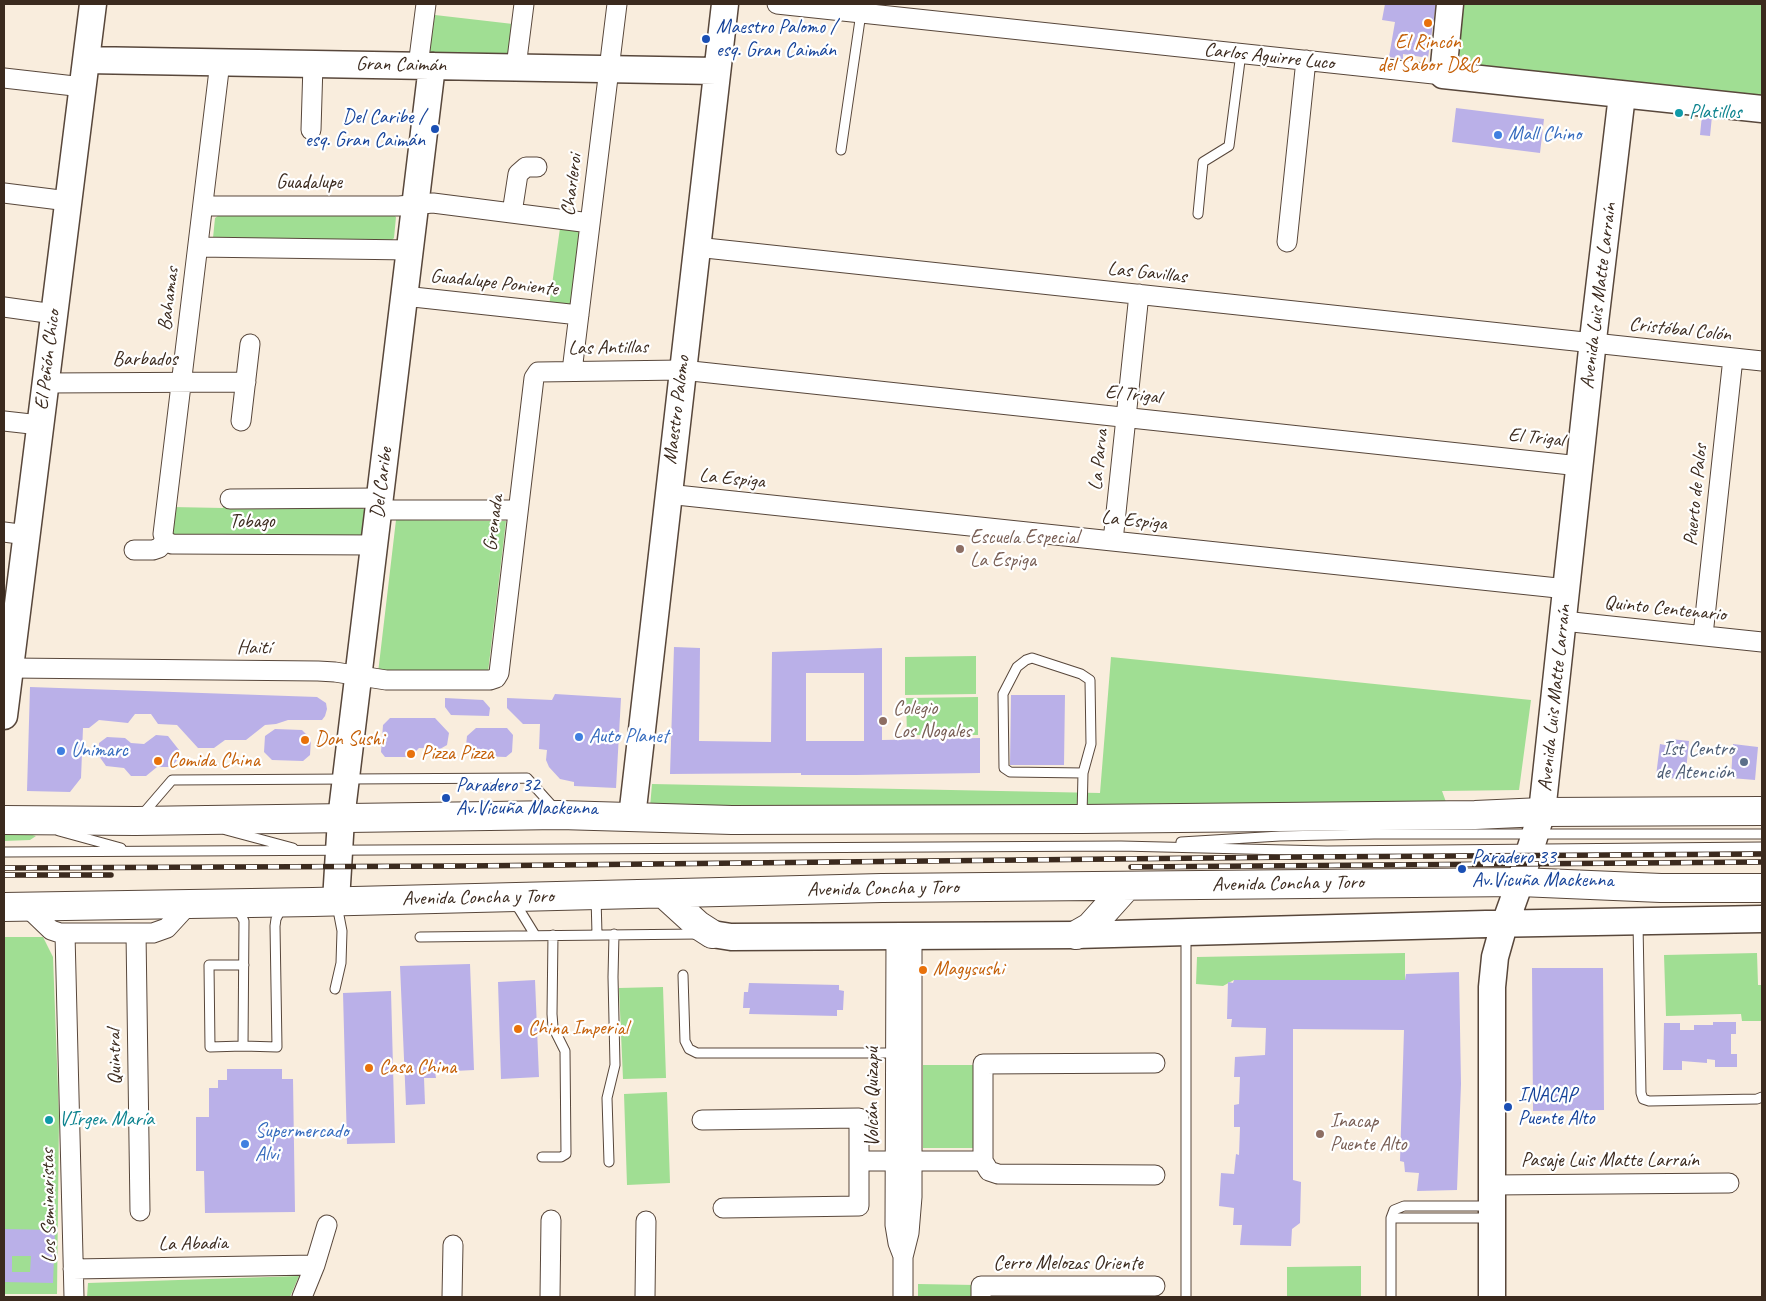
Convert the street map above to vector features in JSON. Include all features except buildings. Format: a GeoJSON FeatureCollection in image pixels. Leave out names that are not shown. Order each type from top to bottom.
{"type":"FeatureCollection","features":[{"type":"Feature","properties":{"kind":"main road"},"geometry":{"type":"LineString","coordinates":[[11,820],[136,821],[560,815],[732,820],[1476,815],[1536,832],[1762,812]]}},
{"type":"Feature","properties":{"kind":"main road","name":"Avenida Concha y Toro"},"geometry":{"type":"LineString","coordinates":[[15,906],[336,902],[507,896],[882,888],[1561,882],[1661,888],[1762,888]]}},
{"type":"Feature","properties":{"kind":"main road"},"geometry":{"type":"LineString","coordinates":[[1076,936],[1090,926],[1127,886]]}},
{"type":"Feature","properties":{"kind":"main road"},"geometry":{"type":"LineString","coordinates":[[664,894],[698,925],[712,934]]}},
{"type":"Feature","properties":{"kind":"street","name":"El Peñón Chico"},"geometry":{"type":"LineString","coordinates":[[4,716],[10,668],[8,642],[15,533],[40,425],[93,4]]}},
{"type":"Feature","properties":{"kind":"street"},"geometry":{"type":"LineString","coordinates":[[425,66],[426,4]]}},
{"type":"Feature","properties":{"kind":"street"},"geometry":{"type":"LineString","coordinates":[[516,67],[524,4]]}},
{"type":"Feature","properties":{"kind":"street","name":"Charleroi"},"geometry":{"type":"LineString","coordinates":[[572,371],[617,4]]}},
{"type":"Feature","properties":{"kind":"street","name":"Maestro Palomo"},"geometry":{"type":"LineString","coordinates":[[632,817],[725,4]]}},
{"type":"Feature","properties":{"kind":"street","name":"Carlos Aguirre Luco"},"geometry":{"type":"LineString","coordinates":[[776,4],[1762,109]]}},
{"type":"Feature","properties":{"kind":"street"},"geometry":{"type":"LineString","coordinates":[[1442,75],[1450,4]]}},
{"type":"Feature","properties":{"kind":"street","name":"Gran Caimán"},"geometry":{"type":"LineString","coordinates":[[86,60],[716,71]]}},
{"type":"Feature","properties":{"kind":"street"},"geometry":{"type":"LineString","coordinates":[[1287,242],[1306,60]]}},
{"type":"Feature","properties":{"kind":"street","name":"Bahamas"},"geometry":{"type":"LineString","coordinates":[[165,541],[163,534],[220,62]]}},
{"type":"Feature","properties":{"kind":"street"},"geometry":{"type":"LineString","coordinates":[[311,130],[313,64]]}},
{"type":"Feature","properties":{"kind":"street","name":"Del Caribe"},"geometry":{"type":"LineString","coordinates":[[336,902],[341,819],[415,205],[425,66]]}},
{"type":"Feature","properties":{"kind":"street"},"geometry":{"type":"LineString","coordinates":[[4,78],[83,87]]}},
{"type":"Feature","properties":{"kind":"street","name":"Avenida Luis Matte Larraín"},"geometry":{"type":"LineString","coordinates":[[1492,1297],[1492,987],[1495,957],[1536,832],[1564,621],[1593,344],[1622,95]]}},
{"type":"Feature","properties":{"kind":"street"},"geometry":{"type":"LineString","coordinates":[[512,213],[518,174],[526,167],[537,167]]}},
{"type":"Feature","properties":{"kind":"street"},"geometry":{"type":"LineString","coordinates":[[4,193],[68,201]]}},
{"type":"Feature","properties":{"kind":"street","name":"Guadalupe"},"geometry":{"type":"LineString","coordinates":[[202,206],[415,205],[433,203],[590,223]]}},
{"type":"Feature","properties":{"kind":"street"},"geometry":{"type":"LineString","coordinates":[[198,247],[410,250]]}},
{"type":"Feature","properties":{"kind":"street","name":"Las Gavillas"},"geometry":{"type":"LineString","coordinates":[[696,247],[1593,344]]}},
{"type":"Feature","properties":{"kind":"street","name":"La Parva"},"geometry":{"type":"LineString","coordinates":[[1113,541],[1139,294]]}},
{"type":"Feature","properties":{"kind":"street","name":"Guadalupe Poniente"},"geometry":{"type":"LineString","coordinates":[[404,296],[579,315]]}},
{"type":"Feature","properties":{"kind":"street"},"geometry":{"type":"LineString","coordinates":[[4,307],[54,314]]}},
{"type":"Feature","properties":{"kind":"street"},"geometry":{"type":"LineString","coordinates":[[241,420],[250,344]]}},
{"type":"Feature","properties":{"kind":"street","name":"Cristóbal Colón"},"geometry":{"type":"LineString","coordinates":[[1593,344],[1762,361]]}},
{"type":"Feature","properties":{"kind":"street","name":"Puerto de Palos"},"geometry":{"type":"LineString","coordinates":[[1704,635],[1732,358]]}},
{"type":"Feature","properties":{"kind":"street","name":"Las Antillas"},"geometry":{"type":"LineString","coordinates":[[536,373],[682,370]]}},
{"type":"Feature","properties":{"kind":"street","name":"El Trigal"},"geometry":{"type":"LineString","coordinates":[[682,370],[1580,466]]}},
{"type":"Feature","properties":{"kind":"street","name":"Grenada"},"geometry":{"type":"LineString","coordinates":[[496,678],[499,673],[536,373]]}},
{"type":"Feature","properties":{"kind":"street","name":"Barbados"},"geometry":{"type":"LineString","coordinates":[[46,383],[246,382]]}},
{"type":"Feature","properties":{"kind":"street"},"geometry":{"type":"LineString","coordinates":[[4,421],[40,425]]}},
{"type":"Feature","properties":{"kind":"street","name":"La Espiga"},"geometry":{"type":"LineString","coordinates":[[668,494],[1567,588]]}},
{"type":"Feature","properties":{"kind":"street","name":"Tobago"},"geometry":{"type":"LineString","coordinates":[[230,499],[518,510]]}},
{"type":"Feature","properties":{"kind":"street"},"geometry":{"type":"LineString","coordinates":[[134,550],[154,550],[159,548],[165,541]]}},
{"type":"Feature","properties":{"kind":"street","name":"Tobago"},"geometry":{"type":"LineString","coordinates":[[165,541],[172,544],[374,545]]}},
{"type":"Feature","properties":{"kind":"street","name":"Quinto Centenario"},"geometry":{"type":"LineString","coordinates":[[1564,621],[1762,642]]}},
{"type":"Feature","properties":{"kind":"street","name":"Haití"},"geometry":{"type":"LineString","coordinates":[[10,668],[318,671],[386,680],[490,680],[496,678]]}},
{"type":"Feature","properties":{"kind":"street"},"geometry":{"type":"LineString","coordinates":[[15,906],[51,930],[65,934],[162,931],[190,904]]}},
{"type":"Feature","properties":{"kind":"street"},"geometry":{"type":"LineString","coordinates":[[712,934],[730,937],[1076,936],[1505,924],[1762,920]]}},
{"type":"Feature","properties":{"kind":"street","name":"Quintral"},"geometry":{"type":"LineString","coordinates":[[136,933],[140,1211]]}},
{"type":"Feature","properties":{"kind":"street","name":"Los Seminaristas"},"geometry":{"type":"LineString","coordinates":[[65,934],[74,1297]]}},
{"type":"Feature","properties":{"kind":"street","name":"Volcán Quizapú"},"geometry":{"type":"LineString","coordinates":[[903,1297],[903,1257],[910,1233],[912,1214],[904,1161],[895,1053],[904,936]]}},
{"type":"Feature","properties":{"kind":"street","name":"Volcán Quizapú"},"geometry":{"type":"LineString","coordinates":[[904,936],[904,1161]]}},
{"type":"Feature","properties":{"kind":"street"},"geometry":{"type":"LineString","coordinates":[[1155,1175],[998,1174],[989,1171],[983,1161],[984,1064],[1156,1063]]}},
{"type":"Feature","properties":{"kind":"street"},"geometry":{"type":"LineString","coordinates":[[702,1120],[859,1118],[859,1206],[723,1208]]}},
{"type":"Feature","properties":{"kind":"street"},"geometry":{"type":"LineString","coordinates":[[859,1161],[983,1161]]}},
{"type":"Feature","properties":{"kind":"street","name":"Pasaje Luis Matte Larraín"},"geometry":{"type":"LineString","coordinates":[[1492,1203],[1729,1183]]}},
{"type":"Feature","properties":{"kind":"street"},"geometry":{"type":"LineString","coordinates":[[550,1297],[551,1220]]}},
{"type":"Feature","properties":{"kind":"street"},"geometry":{"type":"LineString","coordinates":[[645,1297],[646,1220]]}},
{"type":"Feature","properties":{"kind":"street"},"geometry":{"type":"LineString","coordinates":[[302,1297],[327,1225]]}},
{"type":"Feature","properties":{"kind":"street"},"geometry":{"type":"LineString","coordinates":[[452,1297],[453,1244]]}},
{"type":"Feature","properties":{"kind":"street","name":"La Abadia"},"geometry":{"type":"LineString","coordinates":[[73,1269],[315,1264]]}},
{"type":"Feature","properties":{"kind":"street","name":"Cerro Melozas Oriente"},"geometry":{"type":"LineString","coordinates":[[981,1292],[1155,1286]]}},
{"type":"Feature","properties":{"kind":"lane"},"geometry":{"type":"LineString","coordinates":[[841,150],[861,13]]}},
{"type":"Feature","properties":{"kind":"lane"},"geometry":{"type":"LineString","coordinates":[[1198,214],[1203,162],[1229,146],[1241,54]]}},
{"type":"Feature","properties":{"kind":"lane"},"geometry":{"type":"LineString","coordinates":[[1082,819],[1083,773],[1091,744],[1090,680],[1081,674],[1032,658],[1026,660],[1017,667],[1003,694],[1004,768],[1010,772],[1083,773]]}},
{"type":"Feature","properties":{"kind":"lane"},"geometry":{"type":"LineString","coordinates":[[136,821],[172,780],[527,778],[560,815]]}},
{"type":"Feature","properties":{"kind":"lane"},"geometry":{"type":"LineString","coordinates":[[11,820],[134,852]]}},
{"type":"Feature","properties":{"kind":"lane"},"geometry":{"type":"LineString","coordinates":[[190,820],[305,851]]}},
{"type":"Feature","properties":{"kind":"lane"},"geometry":{"type":"LineString","coordinates":[[1121,846],[1322,835],[1536,832],[1762,834]]}},
{"type":"Feature","properties":{"kind":"lane"},"geometry":{"type":"LineString","coordinates":[[4,852],[1121,846],[1327,851],[1536,832],[1762,847]]}},
{"type":"Feature","properties":{"kind":"lane"},"geometry":{"type":"LineString","coordinates":[[596,895],[597,934]]}},
{"type":"Feature","properties":{"kind":"lane"},"geometry":{"type":"LineString","coordinates":[[507,896],[519,909],[535,935]]}},
{"type":"Feature","properties":{"kind":"lane"},"geometry":{"type":"LineString","coordinates":[[244,965],[209,965],[210,1047],[277,1047],[276,919],[282,907],[288,902]]}},
{"type":"Feature","properties":{"kind":"lane"},"geometry":{"type":"LineString","coordinates":[[334,989],[341,963],[342,931],[336,902]]}},
{"type":"Feature","properties":{"kind":"lane"},"geometry":{"type":"LineString","coordinates":[[234,903],[244,921],[243,1046]]}},
{"type":"Feature","properties":{"kind":"lane"},"geometry":{"type":"LineString","coordinates":[[1638,922],[1640,1093],[1643,1099],[1649,1101],[1757,1099],[1762,1097]]}},
{"type":"Feature","properties":{"kind":"lane"},"geometry":{"type":"LineString","coordinates":[[1186,933],[1186,1297]]}},
{"type":"Feature","properties":{"kind":"lane"},"geometry":{"type":"LineString","coordinates":[[609,1162],[607,1098],[615,1065],[614,934]]}},
{"type":"Feature","properties":{"kind":"lane"},"geometry":{"type":"LineString","coordinates":[[420,936],[712,934]]}},
{"type":"Feature","properties":{"kind":"lane"},"geometry":{"type":"LineString","coordinates":[[542,1157],[561,1157],[566,1154],[565,1052],[553,1027],[552,1014],[553,935]]}},
{"type":"Feature","properties":{"kind":"lane"},"geometry":{"type":"LineString","coordinates":[[682,975],[685,1041],[689,1049],[697,1053],[895,1053]]}},
{"type":"Feature","properties":{"kind":"lane"},"geometry":{"type":"LineString","coordinates":[[1391,1297],[1391,1218],[1492,1203]]}},
{"type":"Feature","properties":{"kind":"green space"},"geometry":{"type":"Polygon","coordinates":[[[1460,4],[1762,4],[1762,100],[1480,70],[1463,61],[1455,46],[1460,4]]]}},
{"type":"Feature","properties":{"kind":"green space"},"geometry":{"type":"Polygon","coordinates":[[[435,15],[513,24],[508,58],[429,56],[435,15]]]}},
{"type":"Feature","properties":{"kind":"green space"},"geometry":{"type":"Polygon","coordinates":[[[391,212],[396,217],[394,238],[391,241],[213,238],[215,218],[222,213],[391,212]]]}},
{"type":"Feature","properties":{"kind":"green space"},"geometry":{"type":"Polygon","coordinates":[[[560,228],[585,230],[575,305],[549,306],[560,228]]]}},
{"type":"Feature","properties":{"kind":"green space"},"geometry":{"type":"Polygon","coordinates":[[[224,504],[360,506],[366,511],[363,535],[355,539],[177,537],[171,532],[172,507],[223,508],[224,504]]]}},
{"type":"Feature","properties":{"kind":"green space"},"geometry":{"type":"Polygon","coordinates":[[[396,520],[506,521],[488,672],[378,673],[396,520]]]}},
{"type":"Feature","properties":{"kind":"green space"},"geometry":{"type":"Polygon","coordinates":[[[976,656],[976,694],[905,695],[905,657],[976,656]]]}},
{"type":"Feature","properties":{"kind":"green space"},"geometry":{"type":"Polygon","coordinates":[[[1111,657],[1531,700],[1519,790],[1442,791],[1446,802],[650,807],[652,784],[1100,793],[1111,657]]]}},
{"type":"Feature","properties":{"kind":"green space"},"geometry":{"type":"Polygon","coordinates":[[[978,697],[978,735],[907,735],[906,698],[978,697]]]}},
{"type":"Feature","properties":{"kind":"green space"},"geometry":{"type":"Polygon","coordinates":[[[4,834],[29,834],[36,836],[30,840],[4,841],[4,834]]]}},
{"type":"Feature","properties":{"kind":"green space"},"geometry":{"type":"Polygon","coordinates":[[[4,937],[43,937],[53,957],[59,1117],[57,1294],[4,1294],[4,937]]]}},
{"type":"Feature","properties":{"kind":"green space"},"geometry":{"type":"Polygon","coordinates":[[[1405,953],[1405,980],[1234,980],[1223,986],[1196,984],[1197,957],[1405,953]]]}},
{"type":"Feature","properties":{"kind":"green space"},"geometry":{"type":"Polygon","coordinates":[[[1757,953],[1758,985],[1762,985],[1762,1021],[1742,1021],[1741,1014],[1666,1016],[1664,955],[1757,953]]]}},
{"type":"Feature","properties":{"kind":"green space"},"geometry":{"type":"Polygon","coordinates":[[[663,987],[666,1078],[623,1079],[619,988],[663,987]]]}},
{"type":"Feature","properties":{"kind":"green space"},"geometry":{"type":"Polygon","coordinates":[[[923,1065],[975,1065],[974,1148],[923,1148],[923,1065]]]}},
{"type":"Feature","properties":{"kind":"green space"},"geometry":{"type":"Polygon","coordinates":[[[667,1092],[670,1183],[627,1185],[624,1094],[667,1092]]]}},
{"type":"Feature","properties":{"kind":"green space"},"geometry":{"type":"Polygon","coordinates":[[[1361,1266],[1361,1297],[1287,1297],[1287,1267],[1361,1266]]]}},
{"type":"Feature","properties":{"kind":"green space"},"geometry":{"type":"Polygon","coordinates":[[[299,1276],[290,1297],[87,1297],[88,1283],[299,1276]]]}},
{"type":"Feature","properties":{"kind":"green space"},"geometry":{"type":"Polygon","coordinates":[[[918,1284],[975,1285],[974,1297],[918,1297],[918,1284]]]}},
{"type":"Feature","properties":{"kind":"railway"},"geometry":{"type":"LineString","coordinates":[[4,868],[465,866],[1762,854]]}},
{"type":"Feature","properties":{"kind":"railway"},"geometry":{"type":"LineString","coordinates":[[1131,867],[1762,862]]}},
{"type":"Feature","properties":{"kind":"railway"},"geometry":{"type":"LineString","coordinates":[[4,875],[111,875]]}},
{"type":"Feature","properties":{"kind":"place","name":"El Rincón del Sabor D&C"},"geometry":{"type":"Point","coordinates":[1428,23]}},
{"type":"Feature","properties":{"kind":"place","name":"Maestro Palomo / esq. Gran Caimán"},"geometry":{"type":"Point","coordinates":[706,39]}},
{"type":"Feature","properties":{"kind":"place","name":"Platillos"},"geometry":{"type":"Point","coordinates":[1679,113]}},
{"type":"Feature","properties":{"kind":"place","name":"Del Caribe / esq. Gran Caimán"},"geometry":{"type":"Point","coordinates":[435,129]}},
{"type":"Feature","properties":{"kind":"place","name":"Mall Chino"},"geometry":{"type":"Point","coordinates":[1498,135]}},
{"type":"Feature","properties":{"kind":"place","name":"Escuela Especial La Espiga"},"geometry":{"type":"Point","coordinates":[960,549]}},
{"type":"Feature","properties":{"kind":"place","name":"Colegio Los Nogales"},"geometry":{"type":"Point","coordinates":[883,721]}},
{"type":"Feature","properties":{"kind":"place","name":"Auto Planet"},"geometry":{"type":"Point","coordinates":[579,737]}},
{"type":"Feature","properties":{"kind":"place","name":"Don Sushi"},"geometry":{"type":"Point","coordinates":[305,740]}},
{"type":"Feature","properties":{"kind":"place","name":"Unimarc"},"geometry":{"type":"Point","coordinates":[61,751]}},
{"type":"Feature","properties":{"kind":"place","name":"Pizza Pizza"},"geometry":{"type":"Point","coordinates":[411,754]}},
{"type":"Feature","properties":{"kind":"place","name":"Comida China"},"geometry":{"type":"Point","coordinates":[158,761]}},
{"type":"Feature","properties":{"kind":"place","name":"Ist Centro de Atención"},"geometry":{"type":"Point","coordinates":[1744,762]}},
{"type":"Feature","properties":{"kind":"place","name":"Paradero 32 Av.Vicuña Mackenna"},"geometry":{"type":"Point","coordinates":[446,798]}},
{"type":"Feature","properties":{"kind":"place","name":"Paradero 33 Av.Vicuña Mackenna"},"geometry":{"type":"Point","coordinates":[1462,869]}},
{"type":"Feature","properties":{"kind":"place","name":"Magysushi"},"geometry":{"type":"Point","coordinates":[923,970]}},
{"type":"Feature","properties":{"kind":"place","name":"China Imperial"},"geometry":{"type":"Point","coordinates":[518,1029]}},
{"type":"Feature","properties":{"kind":"place","name":"Casa China"},"geometry":{"type":"Point","coordinates":[369,1068]}},
{"type":"Feature","properties":{"kind":"place","name":"INACAP Puente Alto"},"geometry":{"type":"Point","coordinates":[1508,1107]}},
{"type":"Feature","properties":{"kind":"place","name":"VIrgen María"},"geometry":{"type":"Point","coordinates":[49,1120]}},
{"type":"Feature","properties":{"kind":"place","name":"Inacap Puente Alto"},"geometry":{"type":"Point","coordinates":[1320,1134]}},
{"type":"Feature","properties":{"kind":"place","name":"Supermercado Alvi"},"geometry":{"type":"Point","coordinates":[245,1144]}}]}
